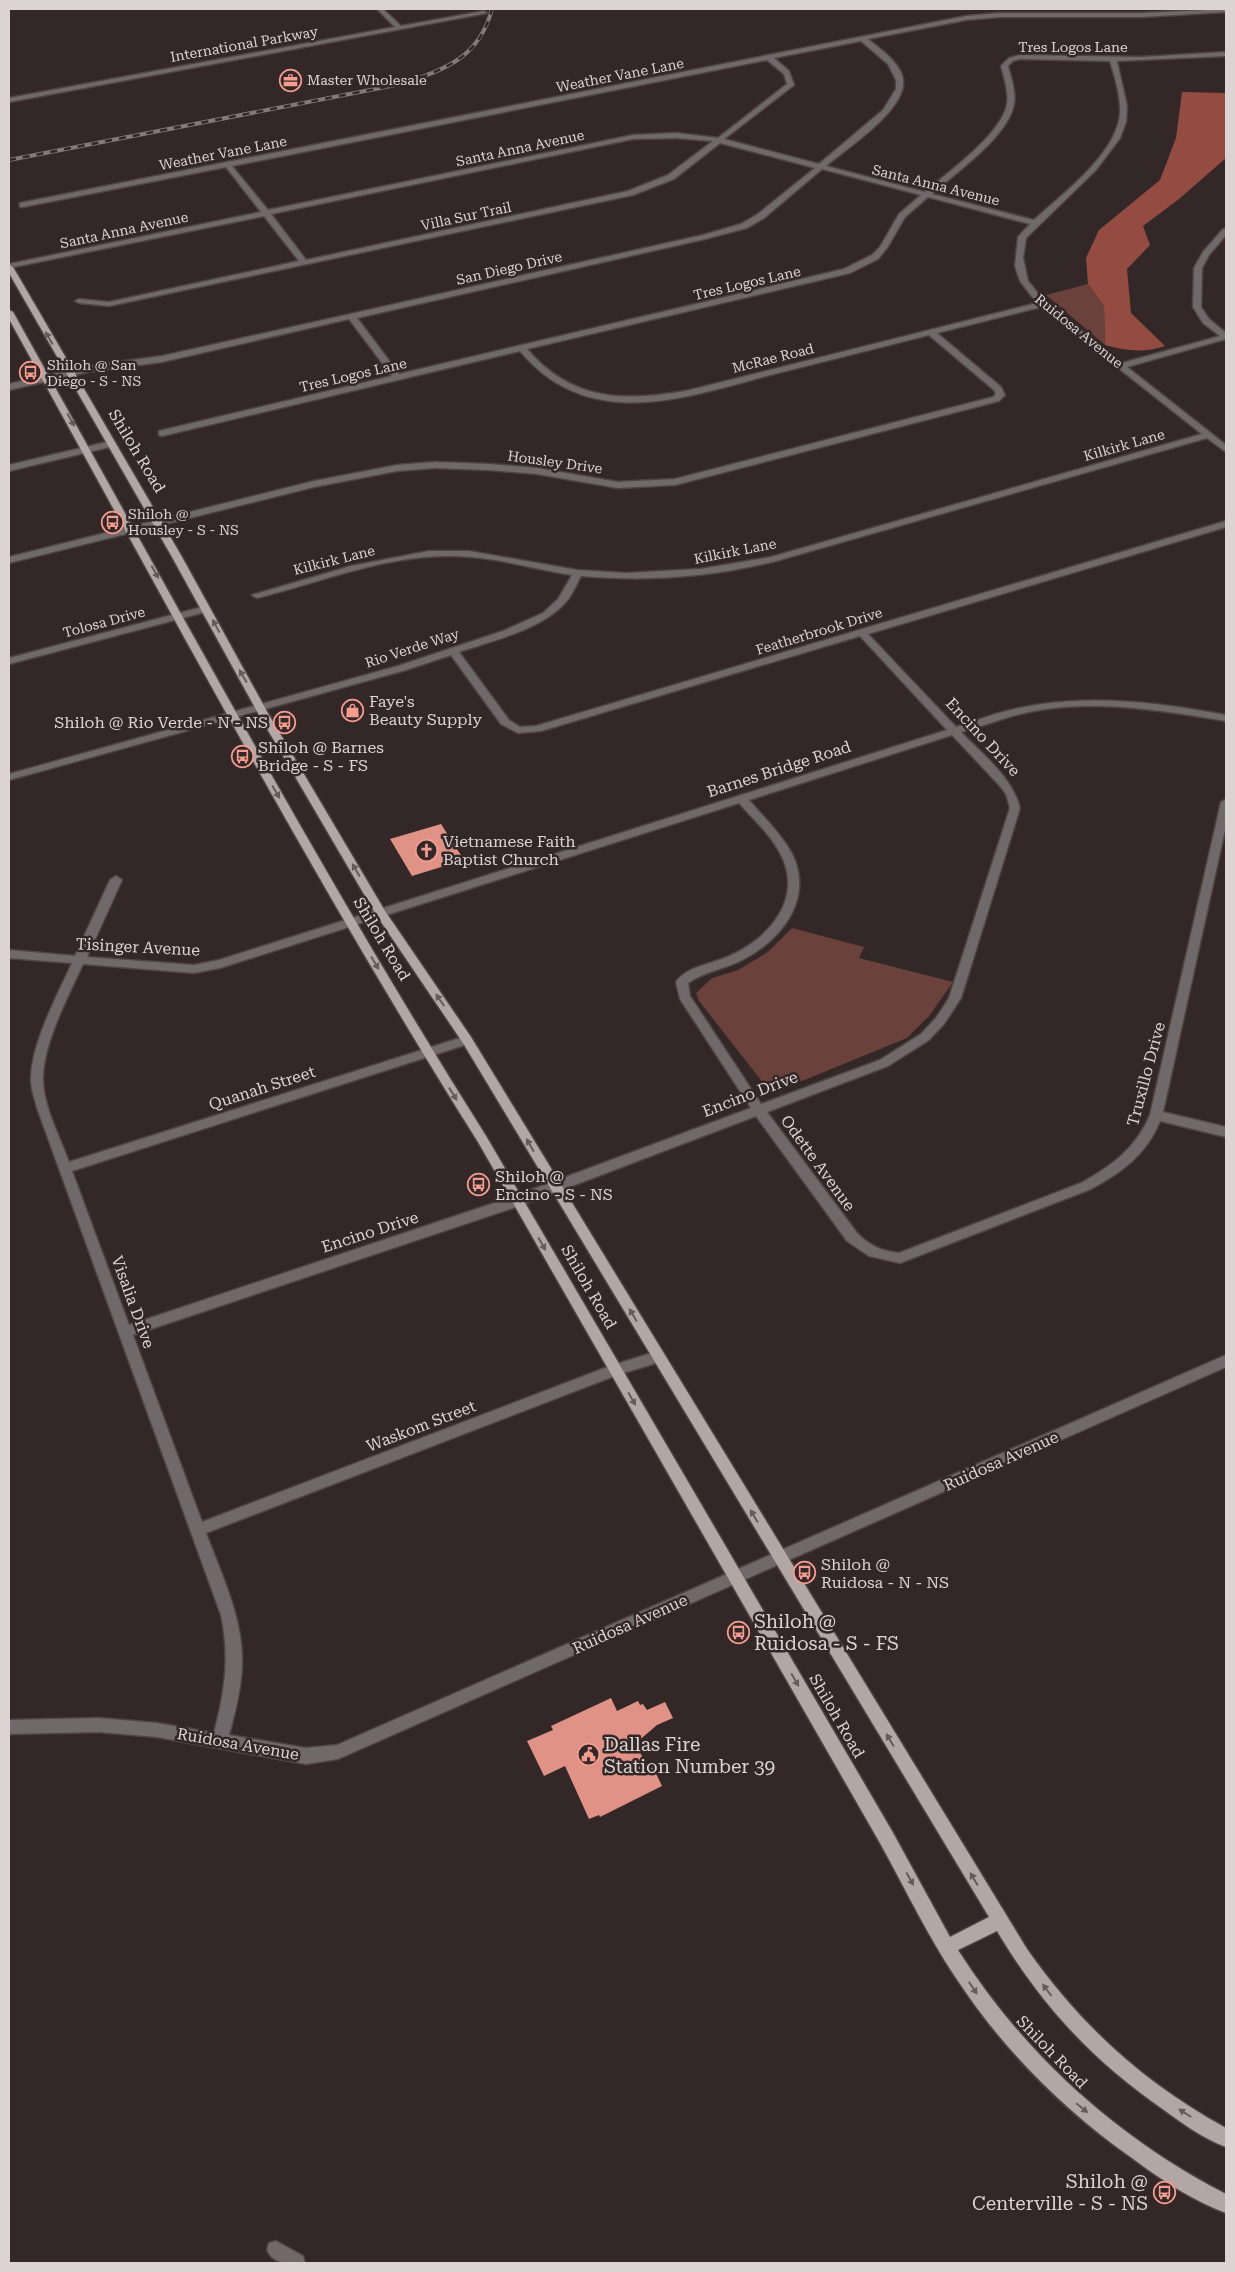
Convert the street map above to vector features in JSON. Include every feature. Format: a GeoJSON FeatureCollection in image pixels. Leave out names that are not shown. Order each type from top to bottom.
{"type":"FeatureCollection","features":[{"type":"Feature","properties":{"kind":"main road","name":"Shiloh Road"},"geometry":{"type":"LineString","coordinates":[[9,267],[380,913],[467,1040],[999,1921],[1053,1998],[1079,2027],[1123,2067],[1173,2105],[1226,2138]]}},
{"type":"Feature","properties":{"kind":"main road","name":"Shiloh Road"},"geometry":{"type":"LineString","coordinates":[[9,312],[350,922],[427,1052],[482,1138],[886,1836],[947,1947],[974,1990],[1008,2034],[1078,2105],[1162,2168],[1226,2204]]}},
{"type":"Feature","properties":{"kind":"main road"},"geometry":{"type":"LineString","coordinates":[[947,1947],[999,1921]]}},
{"type":"Feature","properties":{"kind":"street"},"geometry":{"type":"LineString","coordinates":[[380,9],[399,28]]}},
{"type":"Feature","properties":{"kind":"street","name":"Weather Vane Lane"},"geometry":{"type":"LineString","coordinates":[[23,205],[984,16],[1142,15],[1226,10]]}},
{"type":"Feature","properties":{"kind":"street","name":"International Parkway"},"geometry":{"type":"LineString","coordinates":[[9,100],[484,13]]}},
{"type":"Feature","properties":{"kind":"street","name":"San Diego Drive"},"geometry":{"type":"LineString","coordinates":[[9,387],[70,373],[162,359],[728,232],[761,216],[886,112],[895,102],[899,92],[898,72],[880,52],[863,39]]}},
{"type":"Feature","properties":{"kind":"street","name":"Tres Logos Lane"},"geometry":{"type":"LineString","coordinates":[[162,433],[847,271],[875,256],[883,248],[896,222],[1000,127],[1010,109],[1012,98],[1004,66],[1006,63],[1020,57],[1113,58],[1226,54]]}},
{"type":"Feature","properties":{"kind":"street","name":"Villa Sur Trail"},"geometry":{"type":"LineString","coordinates":[[79,301],[109,304],[630,193],[671,178],[791,85],[790,77],[786,71],[769,58]]}},
{"type":"Feature","properties":{"kind":"street","name":"Ruidosa Avenue"},"geometry":{"type":"LineString","coordinates":[[1113,58],[1122,98],[1122,123],[1108,151],[1096,165],[1034,223],[1022,237],[1018,254],[1018,267],[1023,283],[1042,304],[1226,449]]}},
{"type":"Feature","properties":{"kind":"street","name":"Santa Anna Avenue"},"geometry":{"type":"LineString","coordinates":[[9,267],[633,137],[677,134],[718,140],[1034,223]]}},
{"type":"Feature","properties":{"kind":"street"},"geometry":{"type":"LineString","coordinates":[[228,165],[305,263]]}},
{"type":"Feature","properties":{"kind":"street"},"geometry":{"type":"LineString","coordinates":[[1226,231],[1206,254],[1198,268],[1197,307],[1206,321],[1226,337]]}},
{"type":"Feature","properties":{"kind":"street","name":"McRae Road"},"geometry":{"type":"LineString","coordinates":[[522,348],[540,369],[555,381],[571,388],[608,398],[647,400],[690,393],[1042,304]]}},
{"type":"Feature","properties":{"kind":"street"},"geometry":{"type":"LineString","coordinates":[[351,316],[397,377]]}},
{"type":"Feature","properties":{"kind":"street","name":"Housley Drive"},"geometry":{"type":"LineString","coordinates":[[9,560],[322,482],[397,468],[435,465],[480,466],[538,472],[618,485],[675,482],[996,399],[1002,395],[998,389],[931,332]]}},
{"type":"Feature","properties":{"kind":"street"},"geometry":{"type":"LineString","coordinates":[[1121,366],[1226,337]]}},
{"type":"Feature","properties":{"kind":"street","name":"Kilkirk Lane"},"geometry":{"type":"LineString","coordinates":[[256,594],[384,562],[435,554],[477,554],[578,573],[676,575],[741,566],[1209,435]]}},
{"type":"Feature","properties":{"kind":"street"},"geometry":{"type":"LineString","coordinates":[[9,468],[111,444]]}},
{"type":"Feature","properties":{"kind":"street","name":"Featherbrook Drive"},"geometry":{"type":"LineString","coordinates":[[453,650],[505,722],[518,730],[537,729],[1226,524]]}},
{"type":"Feature","properties":{"kind":"street","name":"Rio Verde Way"},"geometry":{"type":"LineString","coordinates":[[233,714],[402,668],[526,626],[546,615],[562,600],[578,573]]}},
{"type":"Feature","properties":{"kind":"street","name":"Tolosa Drive"},"geometry":{"type":"LineString","coordinates":[[9,661],[206,608]]}},
{"type":"Feature","properties":{"kind":"street","name":"Encino Drive"},"geometry":{"type":"LineString","coordinates":[[125,1332],[517,1201],[884,1063],[918,1045],[942,1021],[955,998],[1015,808],[1011,794],[1004,784],[861,632]]}},
{"type":"Feature","properties":{"kind":"street","name":"Barnes Bridge Road"},"geometry":{"type":"LineString","coordinates":[[350,922],[1015,712],[1071,703],[1134,703],[1226,718]]}},
{"type":"Feature","properties":{"kind":"street"},"geometry":{"type":"LineString","coordinates":[[9,777],[233,714]]}},
{"type":"Feature","properties":{"kind":"street","name":"Odette Avenue"},"geometry":{"type":"LineString","coordinates":[[741,798],[786,853],[796,882],[793,902],[782,922],[750,952],[725,964],[693,972],[682,982],[684,996],[758,1110],[852,1237],[868,1252]]}},
{"type":"Feature","properties":{"kind":"street","name":"Truxillo Drive"},"geometry":{"type":"LineString","coordinates":[[868,1252],[883,1257],[900,1258],[1086,1186],[1113,1172],[1137,1151],[1150,1132],[1156,1115],[1226,802]]}},
{"type":"Feature","properties":{"kind":"street","name":"Visalia Drive"},"geometry":{"type":"LineString","coordinates":[[116,880],[54,1015],[39,1060],[37,1082],[43,1108],[229,1614],[236,1643],[236,1676],[220,1742]]}},
{"type":"Feature","properties":{"kind":"street","name":"Tisinger Avenue"},"geometry":{"type":"LineString","coordinates":[[9,954],[77,962],[194,969],[220,964],[350,922]]}},
{"type":"Feature","properties":{"kind":"street","name":"Quanah Street"},"geometry":{"type":"LineString","coordinates":[[66,1168],[467,1040]]}},
{"type":"Feature","properties":{"kind":"street"},"geometry":{"type":"LineString","coordinates":[[1156,1115],[1226,1132]]}},
{"type":"Feature","properties":{"kind":"street","name":"Waskom Street"},"geometry":{"type":"LineString","coordinates":[[198,1530],[616,1370],[658,1357]]}},
{"type":"Feature","properties":{"kind":"street","name":"Ruidosa Avenue"},"geometry":{"type":"LineString","coordinates":[[9,1726],[99,1725],[157,1730],[306,1756],[338,1752],[1226,1361]]}},
{"type":"Feature","properties":{"kind":"street"},"geometry":{"type":"LineString","coordinates":[[276,2250],[296,2263]]}},
{"type":"Feature","properties":{"kind":"shaded area"},"geometry":{"type":"Polygon","coordinates":[[[1182,92],[1226,93],[1226,158],[1179,199],[1143,226],[1150,245],[1127,269],[1131,313],[1165,346],[1150,350],[1135,350],[1105,345],[1104,306],[1088,284],[1086,258],[1099,230],[1160,180],[1176,138],[1182,92]]]}},
{"type":"Feature","properties":{"kind":"shaded area"},"geometry":{"type":"Polygon","coordinates":[[[1088,284],[1104,306],[1105,345],[1046,295],[1088,284]]]}},
{"type":"Feature","properties":{"kind":"shaded area"},"geometry":{"type":"Polygon","coordinates":[[[792,928],[864,947],[859,958],[953,982],[929,1016],[907,1038],[807,1079],[778,1089],[768,1089],[699,1001],[696,993],[712,978],[738,970],[768,952],[792,928]]]}},
{"type":"Feature","properties":{"kind":"building","name":"Vietnamese Faith Baptist Church"},"geometry":{"type":"Polygon","coordinates":[[[441,824],[464,860],[412,876],[390,839],[441,824]]]}},
{"type":"Feature","properties":{"kind":"building","name":"Dallas Fire Station Number 39"},"geometry":{"type":"Polygon","coordinates":[[[611,1698],[617,1711],[638,1701],[647,1710],[665,1702],[673,1718],[657,1725],[636,1743],[648,1770],[653,1767],[662,1786],[600,1817],[599,1815],[589,1819],[565,1766],[544,1776],[527,1741],[553,1730],[551,1726],[611,1698]]]}},
{"type":"Feature","properties":{"kind":"railway"},"geometry":{"type":"LineString","coordinates":[[9,160],[401,84],[446,67],[469,50],[479,39],[492,9]]}},
{"type":"Feature","properties":{"kind":"place","name":"Master Wholesale"},"geometry":{"type":"Point","coordinates":[291,80]}},
{"type":"Feature","properties":{"kind":"place","name":"Shiloh @ San Diego - S - NS"},"geometry":{"type":"Point","coordinates":[31,373]}},
{"type":"Feature","properties":{"kind":"place","name":"Shiloh @ Housley - S - NS"},"geometry":{"type":"Point","coordinates":[112,522]}},
{"type":"Feature","properties":{"kind":"place","name":"Faye's Beauty Supply"},"geometry":{"type":"Point","coordinates":[353,710]}},
{"type":"Feature","properties":{"kind":"place","name":"Shiloh @ Rio Verde - N - NS"},"geometry":{"type":"Point","coordinates":[284,722]}},
{"type":"Feature","properties":{"kind":"place","name":"Shiloh @ Barnes Bridge - S - FS"},"geometry":{"type":"Point","coordinates":[242,756]}},
{"type":"Feature","properties":{"kind":"place","name":"Vietnamese Faith Baptist Church"},"geometry":{"type":"Point","coordinates":[427,850]}},
{"type":"Feature","properties":{"kind":"place","name":"Shiloh @ Encino - S - NS"},"geometry":{"type":"Point","coordinates":[479,1185]}},
{"type":"Feature","properties":{"kind":"place","name":"Shiloh @ Ruidosa - N - NS"},"geometry":{"type":"Point","coordinates":[805,1573]}},
{"type":"Feature","properties":{"kind":"place","name":"Shiloh @ Ruidosa - S - FS"},"geometry":{"type":"Point","coordinates":[738,1632]}},
{"type":"Feature","properties":{"kind":"place","name":"Dallas Fire Station Number 39"},"geometry":{"type":"Point","coordinates":[588,1755]}},
{"type":"Feature","properties":{"kind":"place","name":"Shiloh @ Centerville - S - NS"},"geometry":{"type":"Point","coordinates":[1164,2192]}}]}
